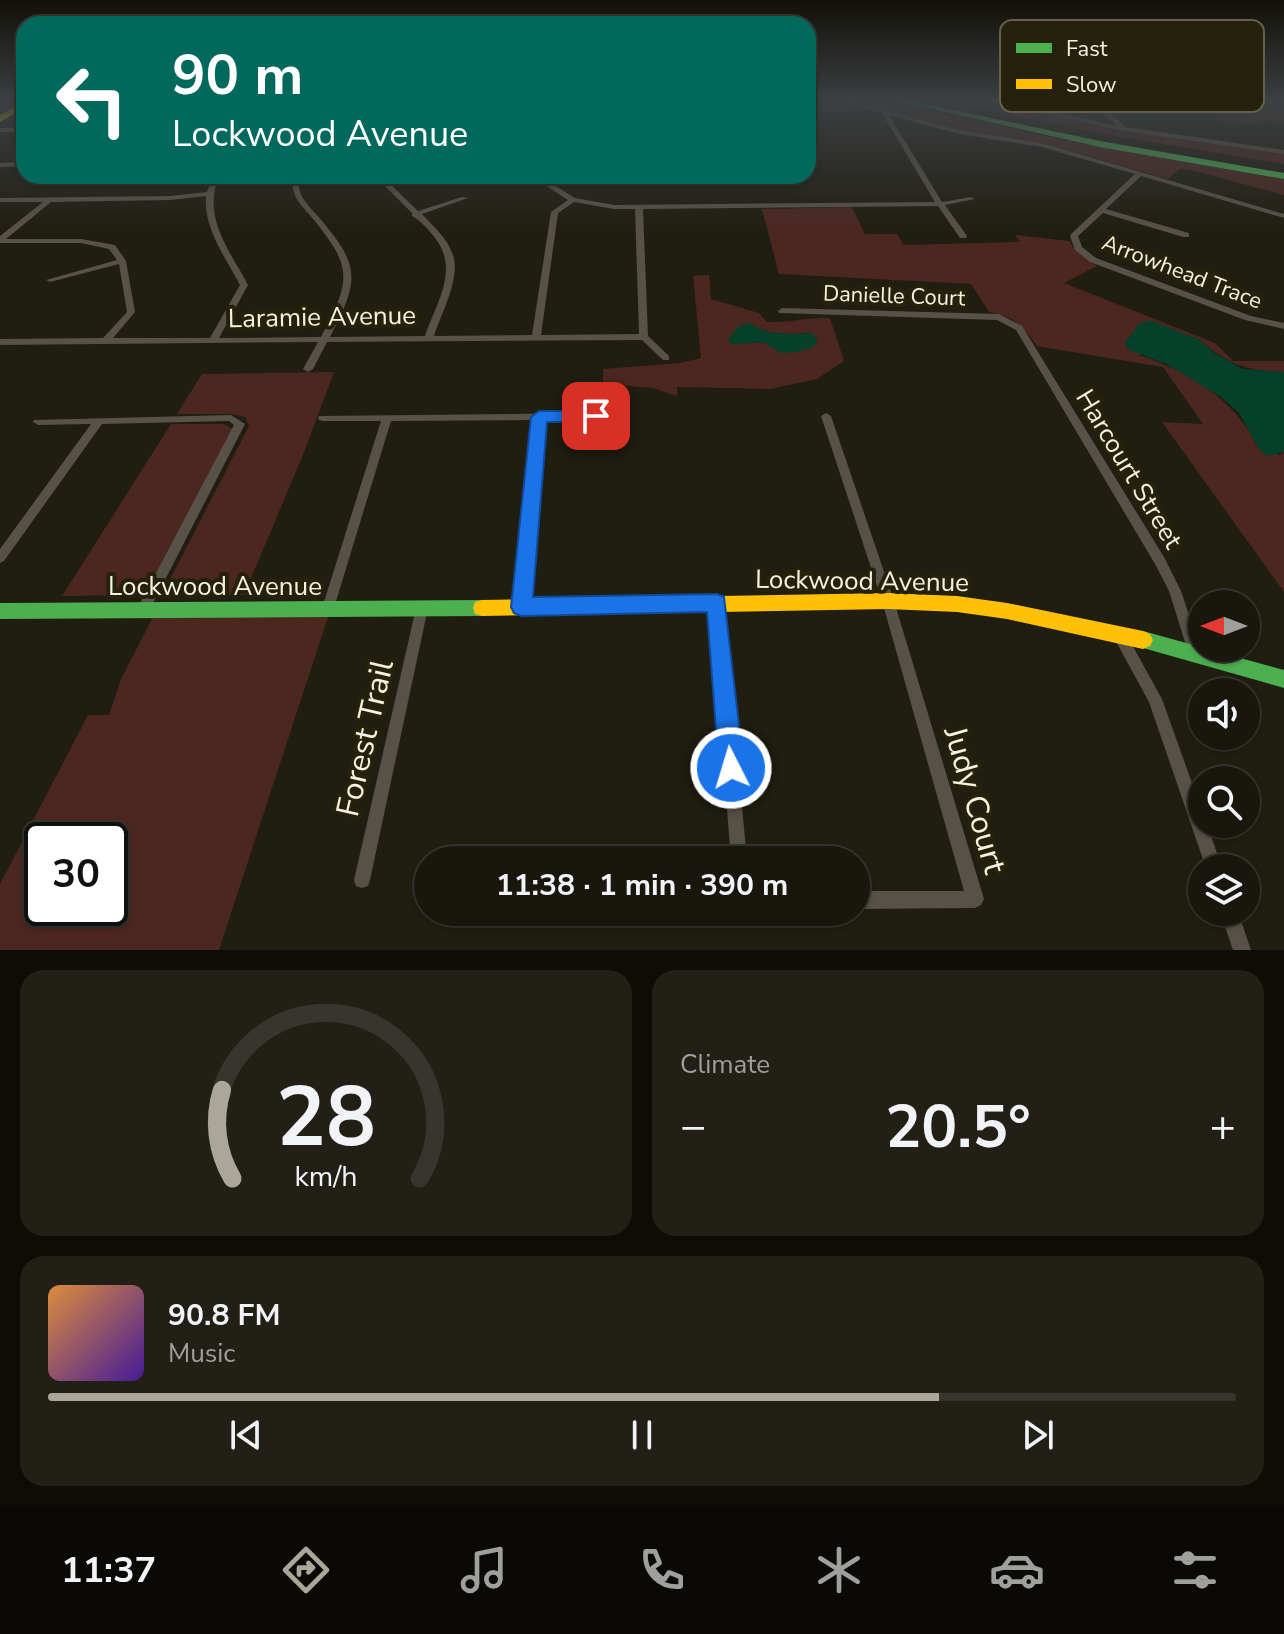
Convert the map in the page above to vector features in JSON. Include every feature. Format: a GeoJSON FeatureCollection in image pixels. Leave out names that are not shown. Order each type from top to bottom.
{"type":"FeatureCollection","features":[{"type":"Feature","properties":{"kind":"main road"},"geometry":{"type":"LineString","coordinates":[[1102,144],[1284,176]]}},
{"type":"Feature","properties":{"kind":"main road"},"geometry":{"type":"LineString","coordinates":[[1147,144],[1284,167]]}},
{"type":"Feature","properties":{"kind":"main road","name":"Lockwood Avenue"},"geometry":{"type":"LineString","coordinates":[[0,611],[328,608],[330,611],[888,601],[965,605],[1041,617],[1188,652]]}},
{"type":"Feature","properties":{"kind":"main road","name":"Lockwood Avenue"},"geometry":{"type":"LineString","coordinates":[[1223,662],[1284,679]]}},
{"type":"Feature","properties":{"kind":"street"},"geometry":{"type":"LineString","coordinates":[[910,144],[940,204],[963,236]]}},
{"type":"Feature","properties":{"kind":"street"},"geometry":{"type":"LineString","coordinates":[[1039,144],[1284,216]]}},
{"type":"Feature","properties":{"kind":"street"},"geometry":{"type":"LineString","coordinates":[[1231,144],[1284,152]]}},
{"type":"Feature","properties":{"kind":"street","name":"Arrowhead Trace"},"geometry":{"type":"LineString","coordinates":[[1140,173],[1074,236],[1078,248],[1093,260],[1248,318],[1284,326]]}},
{"type":"Feature","properties":{"kind":"street"},"geometry":{"type":"LineString","coordinates":[[212,184],[207,194],[207,212],[244,285],[213,340]]}},
{"type":"Feature","properties":{"kind":"street"},"geometry":{"type":"LineString","coordinates":[[295,184],[299,198],[347,263],[345,292],[308,369]]}},
{"type":"Feature","properties":{"kind":"street"},"geometry":{"type":"LineString","coordinates":[[386,184],[443,242],[451,259],[451,272],[429,338]]}},
{"type":"Feature","properties":{"kind":"street"},"geometry":{"type":"LineString","coordinates":[[546,184],[573,200],[601,206],[940,204],[971,199]]}},
{"type":"Feature","properties":{"kind":"street"},"geometry":{"type":"LineString","coordinates":[[0,200],[170,198],[207,194]]}},
{"type":"Feature","properties":{"kind":"street"},"geometry":{"type":"LineString","coordinates":[[415,214],[464,198]]}},
{"type":"Feature","properties":{"kind":"street"},"geometry":{"type":"LineString","coordinates":[[0,240],[49,199]]}},
{"type":"Feature","properties":{"kind":"street"},"geometry":{"type":"LineString","coordinates":[[536,336],[555,212],[573,200]]}},
{"type":"Feature","properties":{"kind":"street"},"geometry":{"type":"LineString","coordinates":[[639,207],[644,337],[666,358]]}},
{"type":"Feature","properties":{"kind":"street"},"geometry":{"type":"LineString","coordinates":[[1102,210],[1186,235]]}},
{"type":"Feature","properties":{"kind":"street"},"geometry":{"type":"LineString","coordinates":[[0,240],[91,242],[112,247],[122,261],[131,312],[106,341]]}},
{"type":"Feature","properties":{"kind":"street"},"geometry":{"type":"LineString","coordinates":[[50,280],[122,261]]}},
{"type":"Feature","properties":{"kind":"street","name":"Danielle Court"},"geometry":{"type":"LineString","coordinates":[[782,311],[1005,318]]}},
{"type":"Feature","properties":{"kind":"street","name":"Harcourt Street"},"geometry":{"type":"LineString","coordinates":[[1005,318],[1019,328],[1160,561],[1175,591],[1188,632]]}},
{"type":"Feature","properties":{"kind":"street","name":"Laramie Avenue"},"geometry":{"type":"LineString","coordinates":[[0,342],[644,337]]}},
{"type":"Feature","properties":{"kind":"street"},"geometry":{"type":"LineString","coordinates":[[323,418],[596,416]]}},
{"type":"Feature","properties":{"kind":"street"},"geometry":{"type":"LineString","coordinates":[[826,416],[888,601]]}},
{"type":"Feature","properties":{"kind":"street"},"geometry":{"type":"LineString","coordinates":[[521,607],[539,417]]}},
{"type":"Feature","properties":{"kind":"street"},"geometry":{"type":"LineString","coordinates":[[38,422],[231,418],[240,424],[142,611]]}},
{"type":"Feature","properties":{"kind":"street"},"geometry":{"type":"LineString","coordinates":[[328,608],[387,418]]}},
{"type":"Feature","properties":{"kind":"street"},"geometry":{"type":"LineString","coordinates":[[0,558],[100,420]]}},
{"type":"Feature","properties":{"kind":"street","name":"Judy Court"},"geometry":{"type":"LineString","coordinates":[[870,900],[975,899],[888,601]]}},
{"type":"Feature","properties":{"kind":"street"},"geometry":{"type":"LineString","coordinates":[[717,603],[738,846]]}},
{"type":"Feature","properties":{"kind":"street","name":"Forest Trail"},"geometry":{"type":"LineString","coordinates":[[362,880],[422,608]]}},
{"type":"Feature","properties":{"kind":"street"},"geometry":{"type":"LineString","coordinates":[[1120,636],[1155,699],[1209,854]]}},
{"type":"Feature","properties":{"kind":"street"},"geometry":{"type":"LineString","coordinates":[[1234,926],[1242,950]]}},
{"type":"Feature","properties":{"kind":"shaded area"},"geometry":{"type":"Polygon","coordinates":[[[1039,144],[1086,144],[1284,179],[1284,195],[1191,170],[1179,169],[1168,179],[1039,144]]]}},
{"type":"Feature","properties":{"kind":"shaded area"},"geometry":{"type":"Polygon","coordinates":[[[1165,144],[1220,144],[1284,154],[1284,164],[1165,144]]]}},
{"type":"Feature","properties":{"kind":"shaded area"},"geometry":{"type":"Polygon","coordinates":[[[852,207],[865,234],[897,234],[904,245],[1020,242],[1015,235],[1069,241],[1076,251],[1097,266],[1064,283],[1215,343],[1233,361],[1284,361],[1284,372],[1248,368],[1228,360],[1198,339],[1139,355],[1176,370],[1209,390],[1237,416],[1259,449],[1280,455],[1284,452],[1284,592],[1162,422],[1203,424],[1163,367],[1037,346],[1017,323],[989,312],[971,284],[779,274],[762,209],[852,207]]]}},
{"type":"Feature","properties":{"kind":"shaded area"},"geometry":{"type":"Polygon","coordinates":[[[709,275],[711,299],[759,313],[767,322],[830,318],[844,361],[817,379],[770,389],[677,387],[677,396],[653,388],[603,384],[603,369],[680,363],[701,358],[693,276],[709,275]],[[750,323],[732,344],[762,342],[772,346],[812,333],[780,333],[750,323]]]}},
{"type":"Feature","properties":{"kind":"shaded area"},"geometry":{"type":"Polygon","coordinates":[[[1152,321],[1198,339],[1216,354],[1243,369],[1284,372],[1284,452],[1268,456],[1259,449],[1239,413],[1221,397],[1168,365],[1127,349],[1125,342],[1141,322],[1152,321]]]}},
{"type":"Feature","properties":{"kind":"shaded area"},"geometry":{"type":"Polygon","coordinates":[[[750,323],[771,332],[812,333],[818,341],[813,347],[782,353],[763,342],[732,344],[728,340],[739,326],[750,323]]]}},
{"type":"Feature","properties":{"kind":"shaded area"},"geometry":{"type":"Polygon","coordinates":[[[334,372],[244,595],[168,596],[163,593],[249,426],[245,417],[231,414],[177,414],[202,374],[334,372]]]}},
{"type":"Feature","properties":{"kind":"shaded area"},"geometry":{"type":"Polygon","coordinates":[[[171,424],[224,424],[233,429],[148,588],[143,595],[62,596],[171,424]]]}},
{"type":"Feature","properties":{"kind":"shaded area"},"geometry":{"type":"Polygon","coordinates":[[[153,617],[328,617],[219,950],[0,950],[0,884],[24,838],[24,926],[128,926],[128,822],[32,822],[88,715],[109,715],[121,679],[153,617]]]}},
{"type":"Feature","properties":{"kind":"traffic: fast"},"geometry":{"type":"LineString","coordinates":[[1102,144],[1284,176]]}},
{"type":"Feature","properties":{"kind":"traffic: fast"},"geometry":{"type":"LineString","coordinates":[[0,611],[482,608]]}},
{"type":"Feature","properties":{"kind":"traffic: fast"},"geometry":{"type":"LineString","coordinates":[[1143,640],[1284,679]]}},
{"type":"Feature","properties":{"kind":"traffic: slow"},"geometry":{"type":"LineString","coordinates":[[482,608],[888,601],[957,604],[1007,611],[1143,640]]}},
{"type":"Feature","properties":{"kind":"route"},"geometry":{"type":"LineString","coordinates":[[596,416],[539,417],[521,607],[717,603],[731,768]]}}]}
